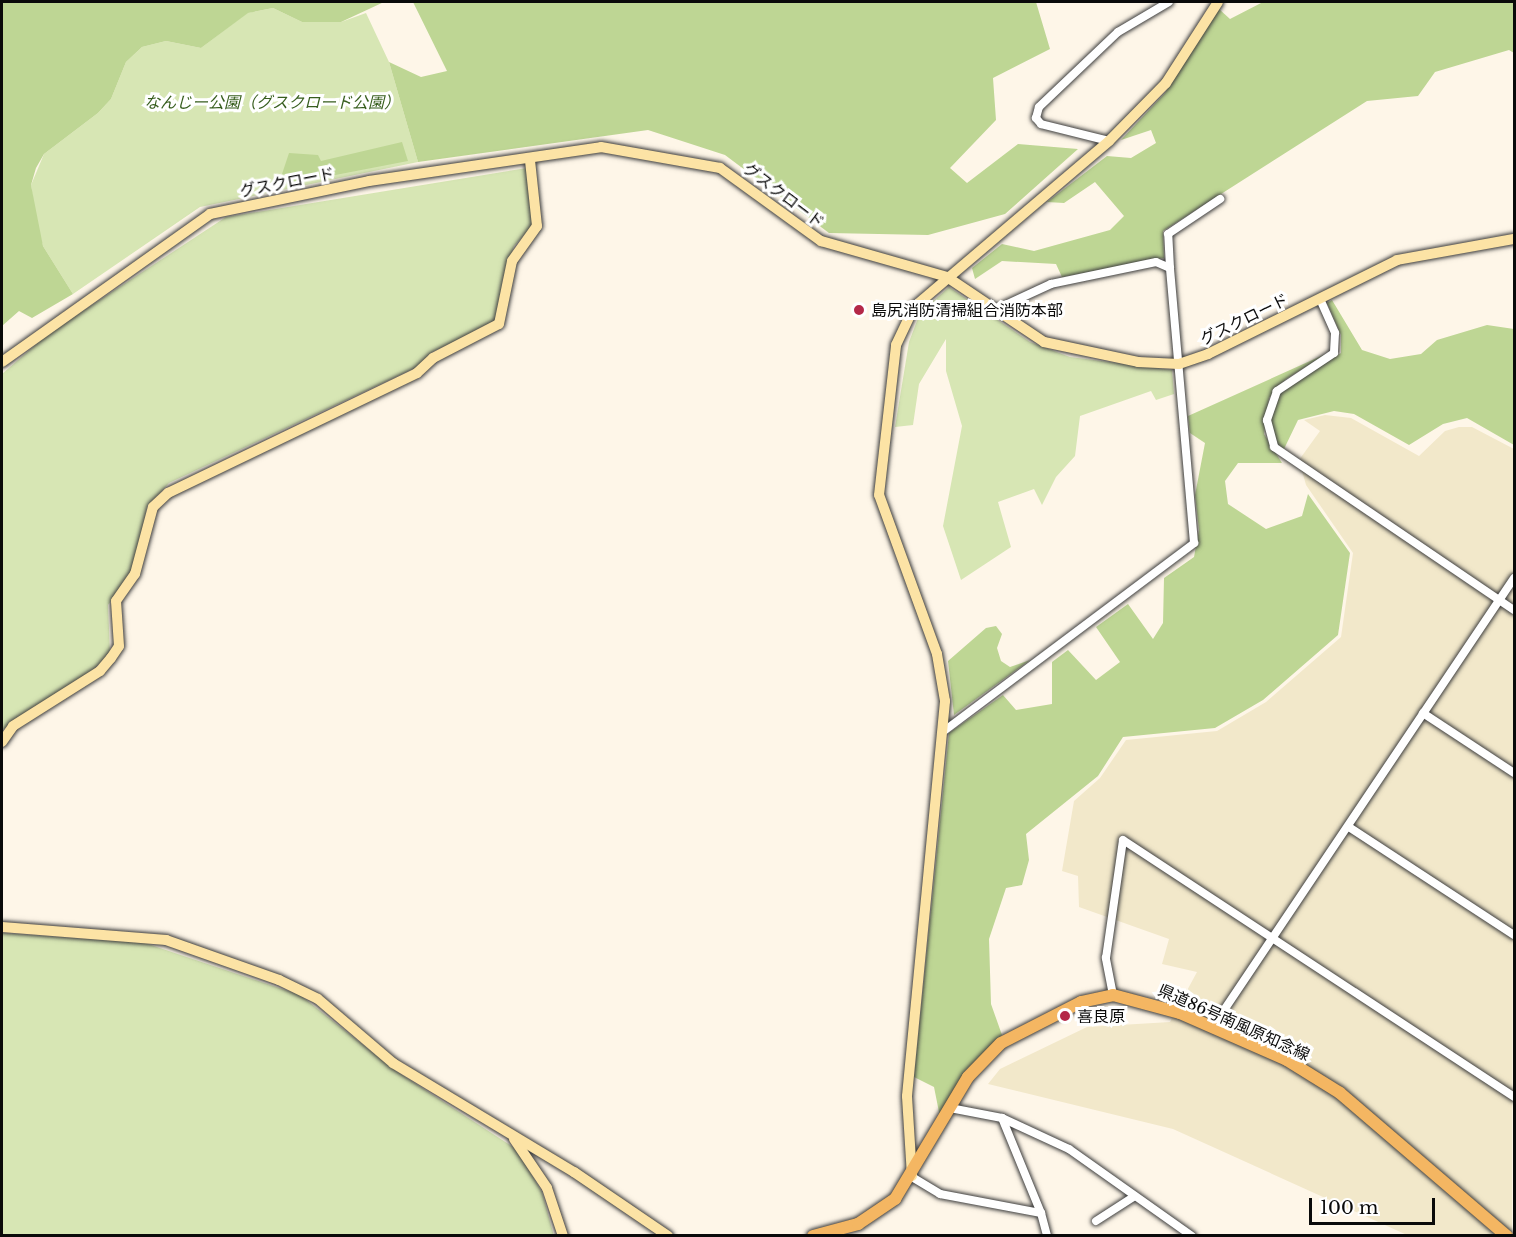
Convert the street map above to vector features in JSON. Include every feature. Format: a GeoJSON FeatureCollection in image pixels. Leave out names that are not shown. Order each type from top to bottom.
{"type":"FeatureCollection","features":[{"type":"Feature","properties":{"kind":"main road","name":"県道86号南風原知念線"},"geometry":{"type":"LineString","coordinates":[[813,1236],[844,1232],[880,1211],[912,1177],[973,1071],[1001,1043],[1082,1002],[1113,995],[1146,1000],[1287,1060],[1340,1093],[1507,1236]]}},
{"type":"Feature","properties":{"kind":"street"},"geometry":{"type":"LineString","coordinates":[[1109,141],[1041,124],[1036,118],[1040,107],[1118,32],[1169,2]]}},
{"type":"Feature","properties":{"kind":"street"},"geometry":{"type":"LineString","coordinates":[[1041,1213],[940,1194],[912,1177],[908,1096],[944,731],[943,672],[879,495],[896,345],[914,307],[1109,141],[1166,83],[1218,2]]}},
{"type":"Feature","properties":{"kind":"street","name":"グスクロード"},"geometry":{"type":"LineString","coordinates":[[2,362],[210,214],[369,182],[615,147],[698,161],[733,175],[821,241],[947,277],[997,309],[1025,333],[1063,350],[1179,364],[1320,299],[1397,260],[1515,239]]}},
{"type":"Feature","properties":{"kind":"street"},"geometry":{"type":"LineString","coordinates":[[2,742],[13,726],[100,671],[111,658],[119,646],[116,601],[135,574],[153,507],[168,493],[417,373],[433,358],[500,324],[512,261],[537,226],[530,160]]}},
{"type":"Feature","properties":{"kind":"street"},"geometry":{"type":"LineString","coordinates":[[944,731],[1189,552],[1194,543],[1194,512],[1168,234],[1220,199]]}},
{"type":"Feature","properties":{"kind":"street"},"geometry":{"type":"LineString","coordinates":[[997,309],[1051,284],[1156,262],[1170,268]]}},
{"type":"Feature","properties":{"kind":"street"},"geometry":{"type":"LineString","coordinates":[[1320,299],[1335,333],[1334,353],[1277,391],[1267,420],[1274,447],[1515,610]]}},
{"type":"Feature","properties":{"kind":"street"},"geometry":{"type":"LineString","coordinates":[[1212,1028],[1515,578]]}},
{"type":"Feature","properties":{"kind":"street"},"geometry":{"type":"LineString","coordinates":[[1423,713],[1515,773]]}},
{"type":"Feature","properties":{"kind":"street"},"geometry":{"type":"LineString","coordinates":[[1349,827],[1515,935]]}},
{"type":"Feature","properties":{"kind":"street"},"geometry":{"type":"LineString","coordinates":[[1113,995],[1106,958],[1122,840],[1515,1097]]}},
{"type":"Feature","properties":{"kind":"street"},"geometry":{"type":"LineString","coordinates":[[2,927],[166,939],[279,980],[318,999],[393,1063],[668,1236]]}},
{"type":"Feature","properties":{"kind":"street"},"geometry":{"type":"LineString","coordinates":[[950,1108],[1002,1118],[1069,1149],[1192,1236]]}},
{"type":"Feature","properties":{"kind":"street"},"geometry":{"type":"LineString","coordinates":[[1002,1118],[1041,1213],[1047,1236]]}},
{"type":"Feature","properties":{"kind":"street"},"geometry":{"type":"LineString","coordinates":[[512,1136],[547,1188],[563,1236]]}},
{"type":"Feature","properties":{"kind":"street"},"geometry":{"type":"LineString","coordinates":[[1096,1221],[1136,1196]]}},
{"type":"Feature","properties":{"kind":"shaded area"},"geometry":{"type":"Polygon","coordinates":[[[1325,415],[1351,418],[1419,456],[1445,431],[1459,427],[1472,427],[1514,449],[1512,1235],[1407,1235],[1173,1129],[988,1084],[1000,1069],[1087,1027],[1170,1022],[1197,972],[1162,964],[1169,939],[1079,907],[1078,876],[1062,871],[1074,801],[1100,778],[1126,740],[1217,731],[1266,702],[1341,637],[1353,553],[1306,485],[1299,460],[1320,431],[1304,420],[1325,415]]]}},
{"type":"Feature","properties":{"kind":"green space"},"geometry":{"type":"Polygon","coordinates":[[[2,2],[384,2],[341,22],[302,22],[273,8],[248,13],[201,48],[166,41],[142,47],[126,62],[111,99],[98,113],[44,154],[36,168],[31,185],[43,246],[73,294],[32,318],[19,311],[2,326],[2,2]]]}},
{"type":"Feature","properties":{"kind":"green space"},"geometry":{"type":"Polygon","coordinates":[[[413,2],[1036,2],[1050,49],[993,78],[996,120],[950,168],[967,183],[1018,144],[1078,149],[1005,214],[928,235],[829,233],[725,155],[648,130],[418,162],[389,62],[421,77],[447,71],[413,2]]]}},
{"type":"Feature","properties":{"kind":"green space"},"geometry":{"type":"Polygon","coordinates":[[[1263,2],[1514,2],[1514,53],[1509,50],[1435,72],[1418,96],[1367,101],[1163,231],[1164,258],[1062,277],[1056,264],[1002,261],[975,279],[972,268],[1002,244],[1034,251],[1110,230],[1124,216],[1095,182],[1064,203],[1047,202],[1107,156],[1131,158],[1156,143],[1151,130],[1121,140],[1165,93],[1219,9],[1230,19],[1263,2]]]}},
{"type":"Feature","properties":{"kind":"green space","name":"なんじー公園（グスクロード公園）"},"geometry":{"type":"Polygon","coordinates":[[[273,8],[302,22],[341,22],[366,13],[389,62],[418,162],[200,207],[73,294],[43,246],[36,222],[31,185],[44,154],[98,113],[111,99],[126,62],[142,47],[166,41],[201,48],[247,13],[273,8]]]}},
{"type":"Feature","properties":{"kind":"green space"},"geometry":{"type":"Polygon","coordinates":[[[402,142],[408,161],[278,186],[289,153],[318,155],[321,161],[402,142]]]}},
{"type":"Feature","properties":{"kind":"green space"},"geometry":{"type":"Polygon","coordinates":[[[527,168],[534,224],[514,246],[502,282],[499,321],[432,352],[419,366],[169,483],[147,507],[134,570],[108,605],[110,653],[92,671],[2,730],[2,374],[48,334],[226,217],[527,168]]]}},
{"type":"Feature","properties":{"kind":"green space"},"geometry":{"type":"Polygon","coordinates":[[[949,287],[1030,342],[1070,357],[1172,370],[1174,394],[1156,400],[1151,391],[1080,416],[1075,456],[1056,477],[1042,505],[1034,489],[998,502],[1011,547],[961,580],[943,526],[962,426],[946,371],[946,339],[919,384],[913,425],[895,427],[909,342],[920,313],[949,287]]]}},
{"type":"Feature","properties":{"kind":"green space"},"geometry":{"type":"Polygon","coordinates":[[[1332,300],[1362,350],[1390,359],[1421,354],[1437,340],[1487,325],[1514,329],[1514,445],[1467,418],[1443,424],[1409,445],[1354,414],[1334,411],[1298,420],[1284,449],[1276,443],[1270,423],[1278,394],[1341,353],[1341,335],[1327,303],[1332,300]]]}},
{"type":"Feature","properties":{"kind":"green space"},"geometry":{"type":"Polygon","coordinates":[[[1330,352],[1286,379],[1269,398],[1264,434],[1282,463],[1238,463],[1225,481],[1228,504],[1266,529],[1302,516],[1308,494],[1350,553],[1338,635],[1263,700],[1215,728],[1123,737],[1098,776],[1026,834],[1029,860],[1022,885],[1006,888],[989,939],[991,1004],[1002,1035],[965,1071],[940,1117],[934,1087],[914,1077],[949,733],[1003,695],[1016,710],[1052,704],[1052,662],[1068,650],[1096,680],[1120,662],[1096,627],[1128,604],[1153,639],[1163,623],[1164,578],[1194,557],[1199,530],[1195,495],[1205,443],[1190,433],[1188,416],[1330,352]]]}},
{"type":"Feature","properties":{"kind":"green space"},"geometry":{"type":"Polygon","coordinates":[[[996,626],[1002,634],[997,648],[1001,661],[1010,667],[1030,660],[954,715],[948,661],[986,628],[996,626]]]}},
{"type":"Feature","properties":{"kind":"green space"},"geometry":{"type":"Polygon","coordinates":[[[2,933],[145,943],[300,995],[396,1071],[516,1149],[542,1192],[554,1236],[2,1236],[2,933]]]}},
{"type":"Feature","properties":{"kind":"place","name":"島尻消防清掃組合消防本部"},"geometry":{"type":"Point","coordinates":[859,310]}},
{"type":"Feature","properties":{"kind":"place","name":"喜良原"},"geometry":{"type":"Point","coordinates":[1065,1016]}}]}
